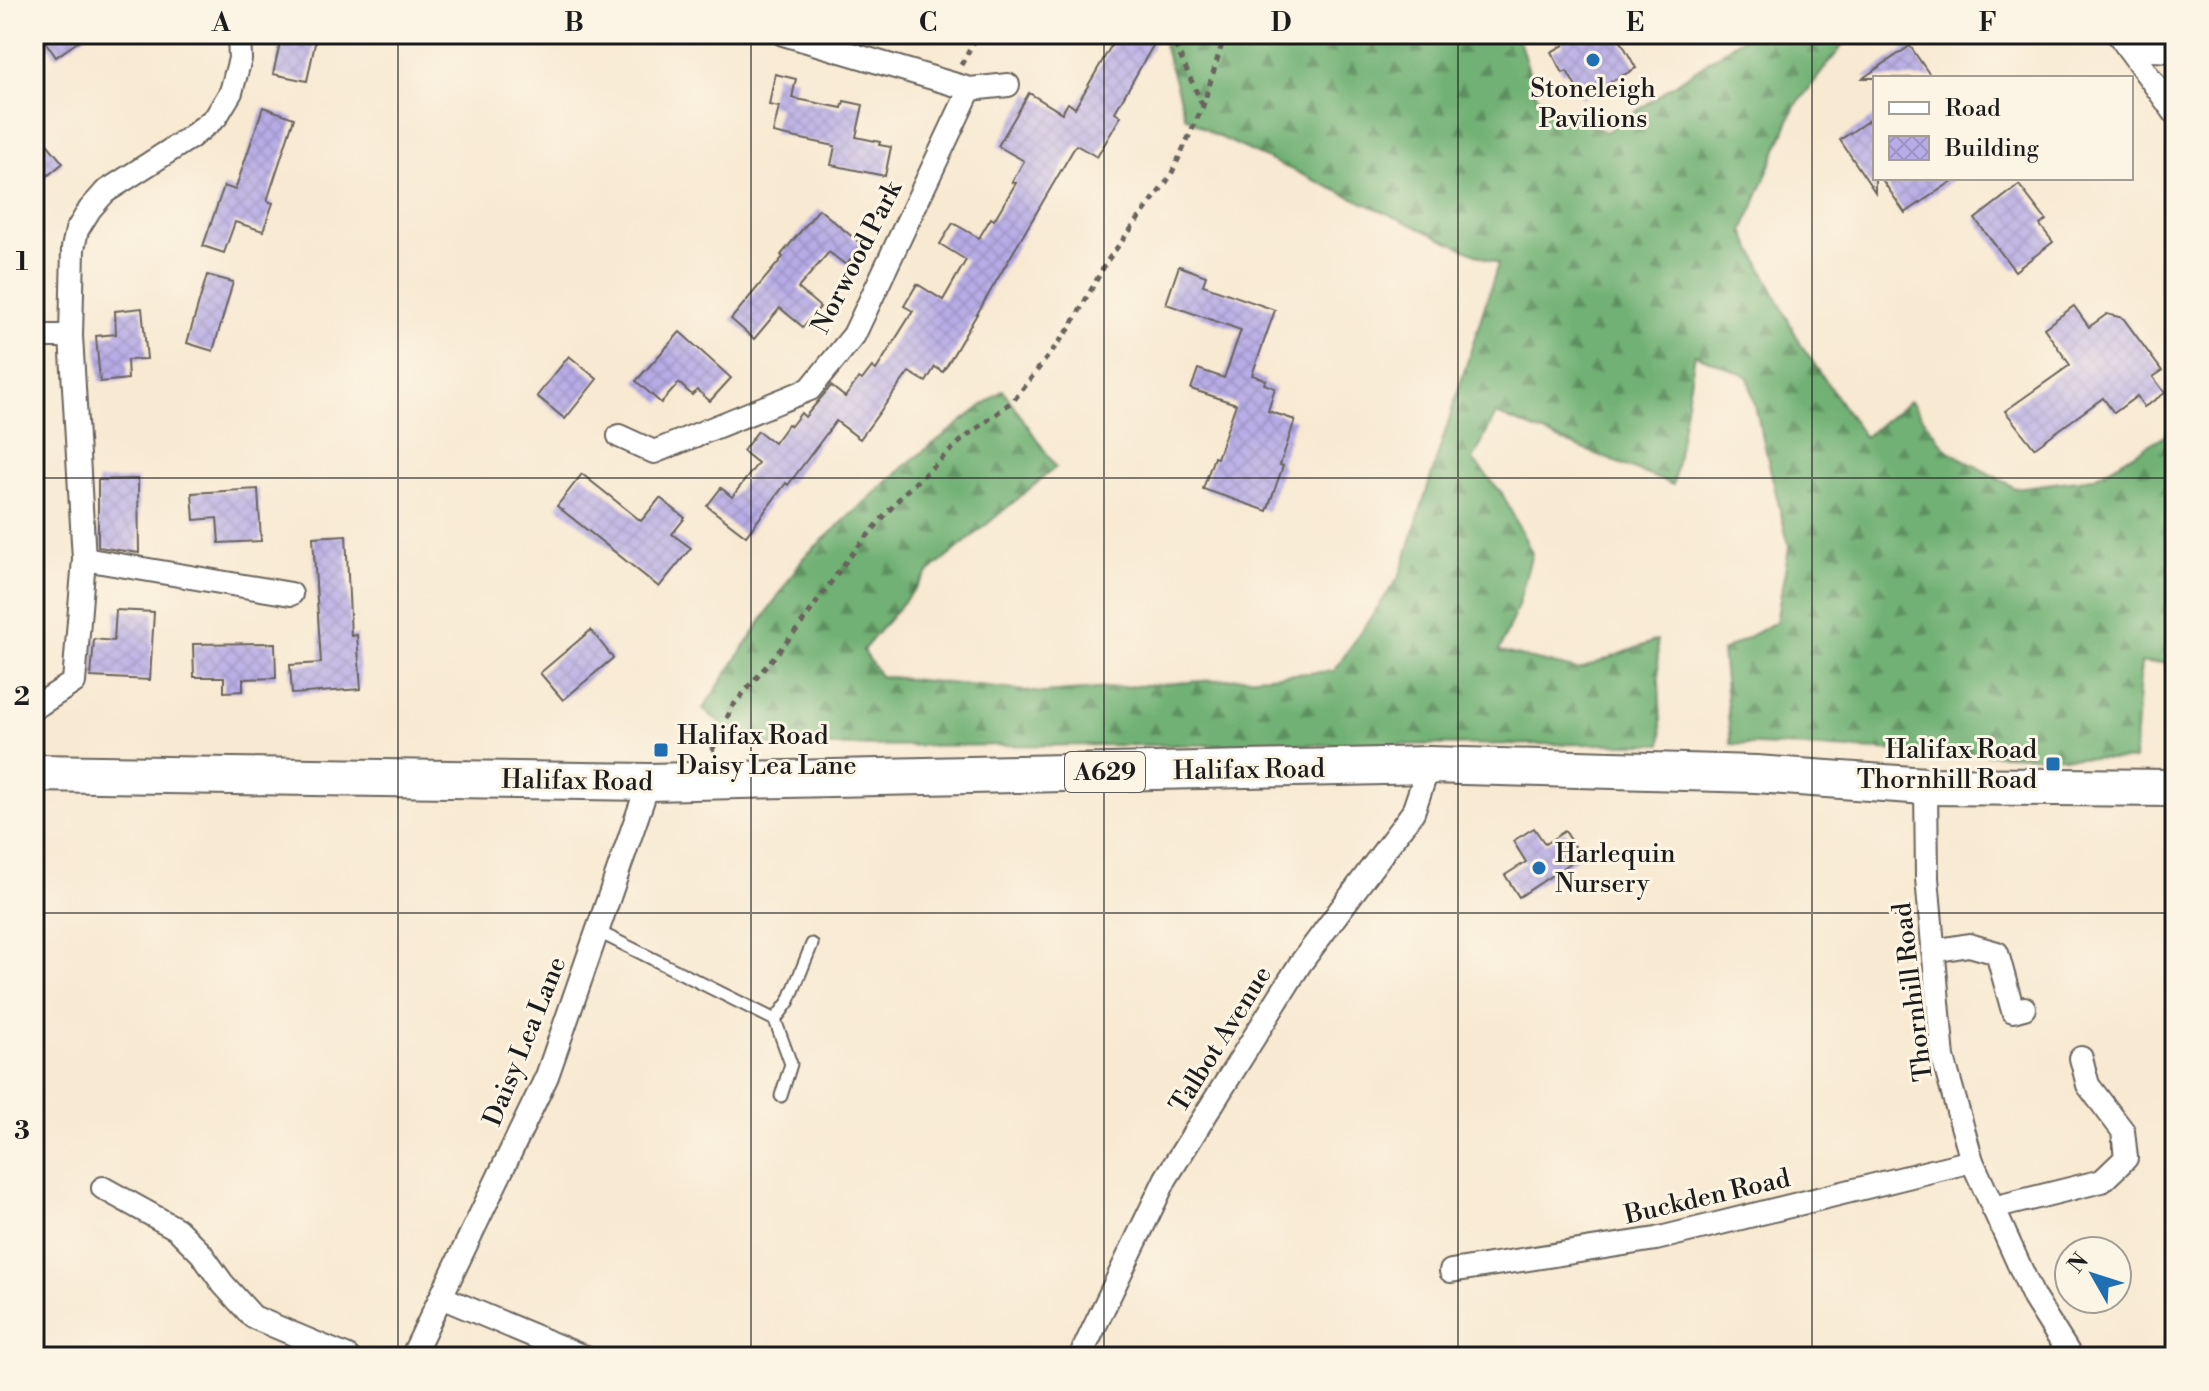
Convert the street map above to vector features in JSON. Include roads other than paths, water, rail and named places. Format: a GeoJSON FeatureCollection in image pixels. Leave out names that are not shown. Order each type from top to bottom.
{"type":"FeatureCollection","features":[{"type":"Feature","properties":{"kind":"highway","name":"Halifax Road"},"geometry":{"type":"LineString","coordinates":[[34,773],[649,782],[1429,765],[1756,774],[1926,786],[2175,788]]}},
{"type":"Feature","properties":{"kind":"street"},"geometry":{"type":"LineString","coordinates":[[34,708],[74,682],[84,559],[71,336],[73,248],[77,230],[105,192],[191,137],[216,117],[231,92],[240,59],[239,34]]}},
{"type":"Feature","properties":{"kind":"street"},"geometry":{"type":"LineString","coordinates":[[783,34],[961,86],[1008,85]]}},
{"type":"Feature","properties":{"kind":"street"},"geometry":{"type":"LineString","coordinates":[[2124,42],[2175,51]]}},
{"type":"Feature","properties":{"kind":"street"},"geometry":{"type":"LineString","coordinates":[[2124,42],[2175,113]]}},
{"type":"Feature","properties":{"kind":"street","name":"Norwood Park"},"geometry":{"type":"LineString","coordinates":[[619,436],[654,452],[810,389],[854,335],[961,86]]}},
{"type":"Feature","properties":{"kind":"street"},"geometry":{"type":"LineString","coordinates":[[34,336],[71,336]]}},
{"type":"Feature","properties":{"kind":"street"},"geometry":{"type":"LineString","coordinates":[[84,559],[291,594]]}},
{"type":"Feature","properties":{"kind":"street","name":"Talbot Avenue"},"geometry":{"type":"LineString","coordinates":[[1080,1357],[1166,1178],[1300,964],[1413,812],[1429,765]]}},
{"type":"Feature","properties":{"kind":"street","name":"Daisy Lea Lane"},"geometry":{"type":"LineString","coordinates":[[412,1357],[547,1076],[649,782]]}},
{"type":"Feature","properties":{"kind":"street","name":"Thornhill Road"},"geometry":{"type":"LineString","coordinates":[[1926,786],[1927,878],[1943,1058],[1972,1161],[2034,1298],[2071,1357]]}},
{"type":"Feature","properties":{"kind":"street"},"geometry":{"type":"LineString","coordinates":[[1933,951],[1969,945],[1997,953],[2013,1011],[2024,1008]]}},
{"type":"Feature","properties":{"kind":"street"},"geometry":{"type":"LineString","coordinates":[[1993,1208],[2102,1181],[2126,1158],[2123,1131],[2088,1085],[2081,1058]]}},
{"type":"Feature","properties":{"kind":"street","name":"Buckden Road"},"geometry":{"type":"LineString","coordinates":[[1451,1271],[1656,1239],[1972,1161]]}},
{"type":"Feature","properties":{"kind":"street"},"geometry":{"type":"LineString","coordinates":[[103,1188],[177,1229],[201,1253],[223,1284],[253,1317],[348,1357]]}},
{"type":"Feature","properties":{"kind":"street"},"geometry":{"type":"LineString","coordinates":[[441,1297],[584,1357]]}},
{"type":"Feature","properties":{"kind":"lane"},"geometry":{"type":"LineString","coordinates":[[597,931],[775,1020],[791,1064],[781,1096]]}},
{"type":"Feature","properties":{"kind":"lane"},"geometry":{"type":"LineString","coordinates":[[775,1020],[789,1001],[812,944]]}},
{"type":"Feature","properties":{"kind":"place","name":"Stoneleigh Pavilions"},"geometry":{"type":"Point","coordinates":[1593,60]}},
{"type":"Feature","properties":{"kind":"place","name":"Halifax Road Daisy Lea Lane"},"geometry":{"type":"Point","coordinates":[661,750]}},
{"type":"Feature","properties":{"kind":"place","name":"Halifax Road Thornhill Road"},"geometry":{"type":"Point","coordinates":[2053,764]}},
{"type":"Feature","properties":{"kind":"place","name":"Harlequin Nursery"},"geometry":{"type":"Point","coordinates":[1539,868]}}]}
